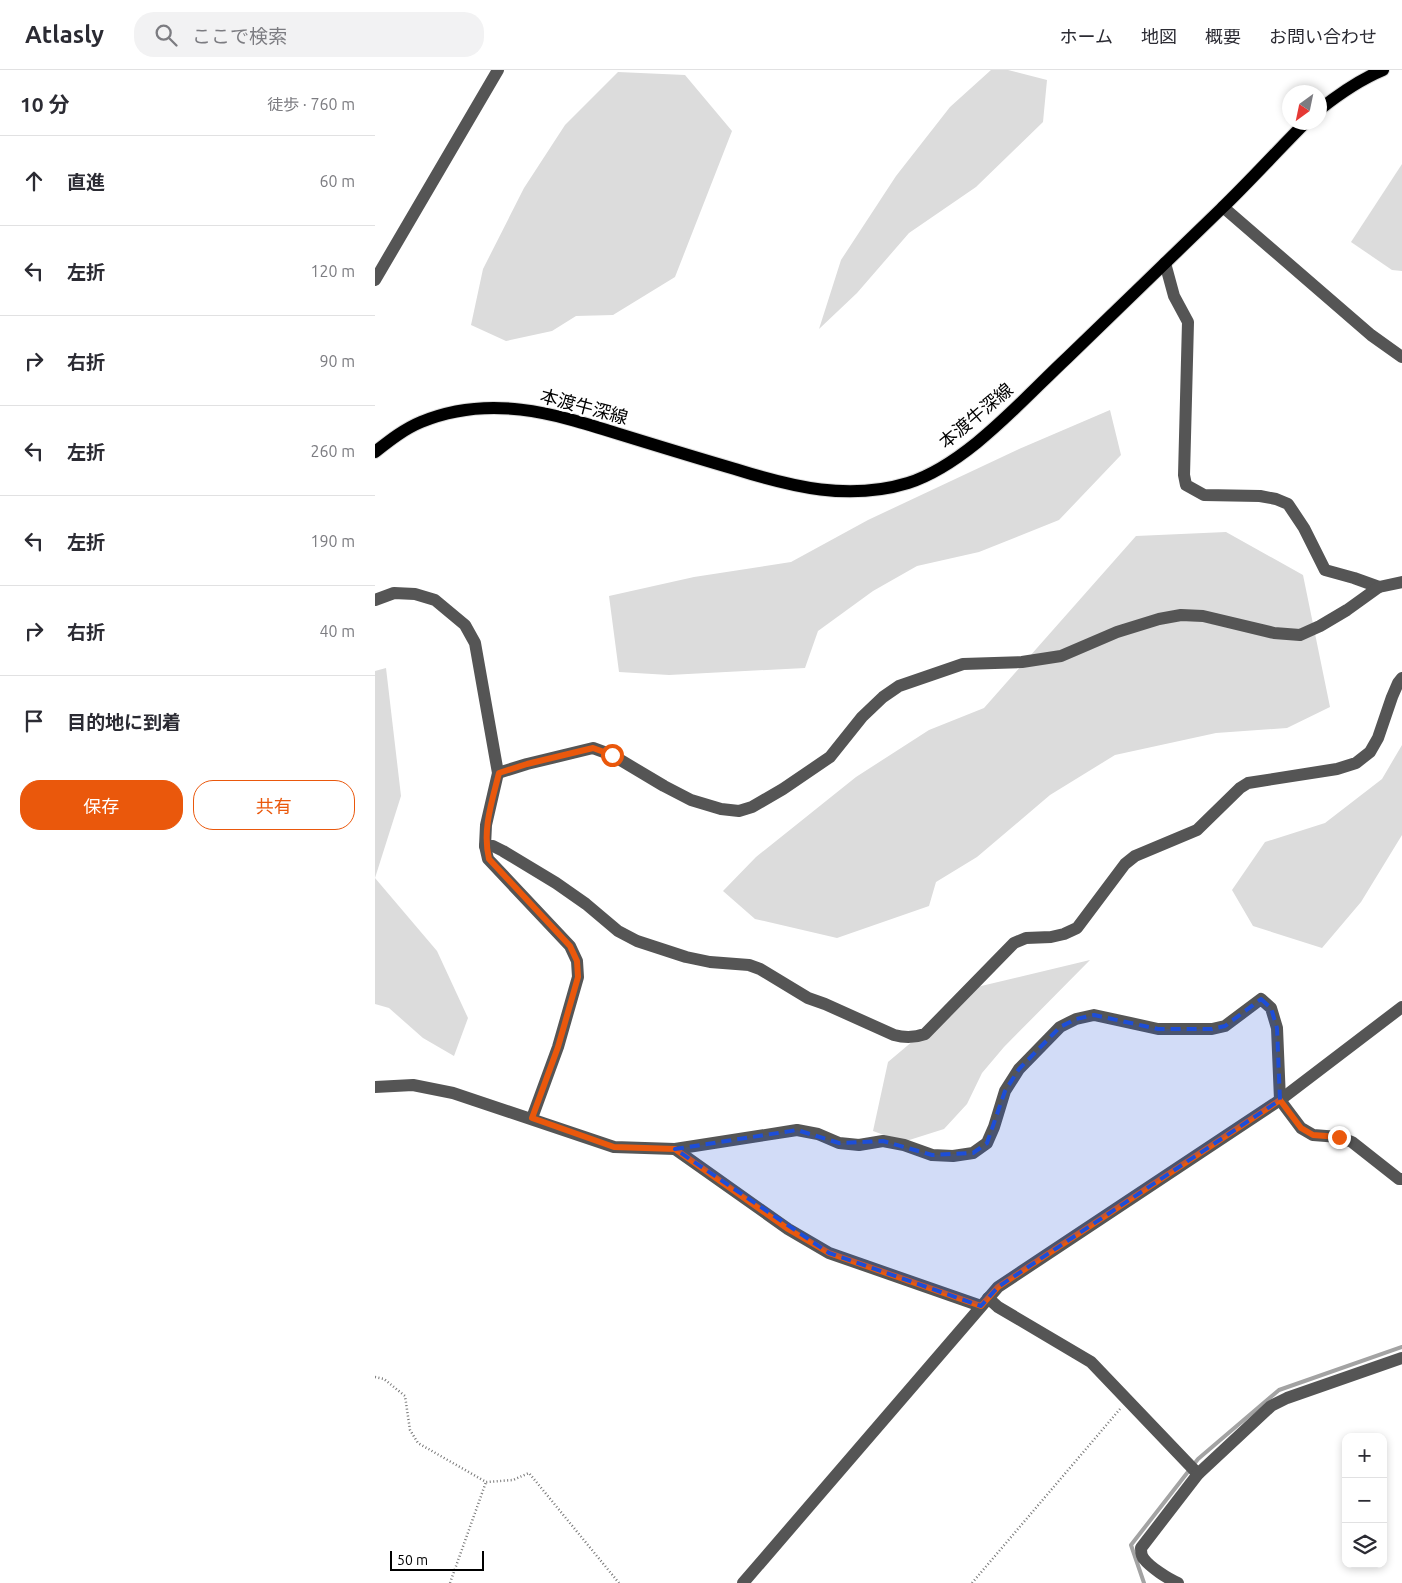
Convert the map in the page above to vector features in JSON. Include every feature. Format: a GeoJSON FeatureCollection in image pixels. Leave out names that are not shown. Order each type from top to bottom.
{"type":"FeatureCollection","features":[{"type":"Feature","properties":{"kind":"main road"},"geometry":{"type":"LineString","coordinates":[[1327,103],[1341,92],[1383,70]]}},
{"type":"Feature","properties":{"kind":"main road","name":"本渡牛深線"},"geometry":{"type":"LineString","coordinates":[[375,452],[394,437],[419,423],[446,414],[478,408],[511,408],[547,413],[582,422],[776,482],[819,490],[851,492],[885,489],[911,482],[939,469],[987,434],[1223,207],[1298,130]]}},
{"type":"Feature","properties":{"kind":"street"},"geometry":{"type":"LineString","coordinates":[[375,280],[498,70]]}},
{"type":"Feature","properties":{"kind":"street"},"geometry":{"type":"LineString","coordinates":[[1223,207],[1371,335],[1402,357]]}},
{"type":"Feature","properties":{"kind":"street"},"geometry":{"type":"LineString","coordinates":[[1165,263],[1174,296],[1188,322],[1184,475],[1187,485],[1203,495],[1260,496],[1276,499],[1288,504],[1304,528],[1325,570],[1379,587]]}},
{"type":"Feature","properties":{"kind":"street"},"geometry":{"type":"LineString","coordinates":[[499,773],[527,764],[593,748],[612,755],[691,800],[721,809],[739,810],[752,807],[783,789],[830,757],[862,717],[883,697],[899,686],[963,664],[1023,662],[1061,656],[1117,632],[1159,619],[1181,615],[1203,616],[1274,633],[1300,635],[1347,610],[1379,587],[1402,582]]}},
{"type":"Feature","properties":{"kind":"street"},"geometry":{"type":"LineString","coordinates":[[375,600],[395,593],[415,594],[435,600],[465,625],[475,643],[499,773],[486,825],[485,846],[489,859],[570,946],[577,961],[578,977],[565,1024],[532,1118]]}},
{"type":"Feature","properties":{"kind":"street"},"geometry":{"type":"LineString","coordinates":[[485,846],[503,851],[556,883],[586,904],[618,931],[637,941],[686,957],[711,962],[749,965],[760,969],[808,998],[894,1035],[917,1037],[925,1034],[1014,943],[1026,938],[1051,937],[1064,934],[1077,928],[1125,864],[1135,856],[1197,830],[1240,788],[1249,784],[1337,769],[1356,763],[1370,752],[1379,738],[1392,697],[1402,678]]}},
{"type":"Feature","properties":{"kind":"street"},"geometry":{"type":"LineString","coordinates":[[375,1087],[413,1085],[453,1093],[614,1147],[675,1149],[797,1130],[818,1134],[839,1144],[859,1145],[883,1141],[904,1145],[932,1155],[953,1156],[973,1153],[987,1143],[1005,1091],[1019,1069],[1060,1027],[1076,1019],[1094,1015],[1157,1029],[1212,1030],[1225,1026],[1261,998],[1271,1008],[1277,1028],[1280,1100],[1301,1128],[1313,1135],[1339,1137],[1352,1142],[1399,1179],[1402,1179]]}},
{"type":"Feature","properties":{"kind":"street"},"geometry":{"type":"LineString","coordinates":[[743,1583],[998,1287],[1280,1100],[1402,1007]]}},
{"type":"Feature","properties":{"kind":"street"},"geometry":{"type":"LineString","coordinates":[[675,1149],[774,1219],[829,1253],[998,1307],[1091,1362],[1193,1469]]}},
{"type":"Feature","properties":{"kind":"street"},"geometry":{"type":"LineString","coordinates":[[1177,1583],[1145,1560],[1141,1554],[1141,1548],[1193,1469],[1271,1406],[1287,1398],[1402,1358]]}},
{"type":"Feature","properties":{"kind":"path"},"geometry":{"type":"LineString","coordinates":[[375,1377],[383,1379],[405,1396],[410,1430],[418,1443],[486,1482],[513,1480],[529,1473],[619,1583]]}},
{"type":"Feature","properties":{"kind":"path"},"geometry":{"type":"LineString","coordinates":[[972,1583],[1127,1400]]}},
{"type":"Feature","properties":{"kind":"path"},"geometry":{"type":"LineString","coordinates":[[450,1583],[486,1482]]}},
{"type":"Feature","properties":{"kind":"highlighted area"},"geometry":{"type":"Polygon","coordinates":[[[1261,999],[1271,1008],[1277,1028],[1280,1100],[998,1287],[981,1306],[829,1253],[675,1149],[797,1130],[839,1143],[883,1141],[932,1155],[973,1153],[987,1143],[1005,1091],[1019,1069],[1060,1027],[1076,1019],[1094,1015],[1158,1029],[1212,1029],[1225,1026],[1261,999]]]}},
{"type":"Feature","properties":{"kind":"shaded area"},"geometry":{"type":"Polygon","coordinates":[[[991,70],[1008,70],[1047,80],[1043,122],[976,187],[909,233],[857,293],[819,329],[841,260],[896,176],[950,107],[991,70]]]}},
{"type":"Feature","properties":{"kind":"shaded area"},"geometry":{"type":"Polygon","coordinates":[[[618,72],[685,75],[732,131],[675,277],[613,315],[576,316],[552,331],[506,341],[471,325],[483,269],[524,188],[565,125],[618,72]]]}},
{"type":"Feature","properties":{"kind":"shaded area"},"geometry":{"type":"Polygon","coordinates":[[[1402,164],[1402,271],[1392,270],[1351,242],[1402,164]]]}},
{"type":"Feature","properties":{"kind":"shaded area"},"geometry":{"type":"Polygon","coordinates":[[[1110,410],[1121,455],[1059,520],[979,552],[917,566],[873,591],[818,631],[805,668],[669,675],[619,672],[609,596],[694,577],[791,562],[868,520],[1019,449],[1110,410]]]}},
{"type":"Feature","properties":{"kind":"shaded area"},"geometry":{"type":"Polygon","coordinates":[[[1226,532],[1303,575],[1330,707],[1287,728],[1216,733],[1115,755],[1050,795],[977,857],[936,882],[929,906],[837,938],[755,919],[723,891],[756,857],[856,777],[929,730],[984,708],[1136,536],[1226,532]]]}},
{"type":"Feature","properties":{"kind":"shaded area"},"geometry":{"type":"Polygon","coordinates":[[[386,668],[401,796],[375,878],[375,671],[386,668]]]}},
{"type":"Feature","properties":{"kind":"shaded area"},"geometry":{"type":"Polygon","coordinates":[[[1402,745],[1402,835],[1361,902],[1322,948],[1253,926],[1232,890],[1265,842],[1325,823],[1382,779],[1402,745]]]}},
{"type":"Feature","properties":{"kind":"shaded area"},"geometry":{"type":"Polygon","coordinates":[[[375,878],[437,951],[468,1018],[454,1056],[423,1038],[389,1008],[375,1004],[375,878]]]}},
{"type":"Feature","properties":{"kind":"shaded area"},"geometry":{"type":"Polygon","coordinates":[[[1090,960],[1004,1047],[982,1073],[967,1104],[944,1129],[903,1142],[873,1131],[888,1062],[977,987],[1090,960]]]}},
{"type":"Feature","properties":{"kind":"waterway"},"geometry":{"type":"LineString","coordinates":[[1144,1583],[1131,1545],[1198,1459],[1279,1390],[1402,1347]]}},
{"type":"Feature","properties":{"kind":"route"},"geometry":{"type":"LineString","coordinates":[[612,755],[593,748],[527,764],[499,773],[486,825],[485,846],[489,859],[570,946],[577,961],[578,977],[565,1024],[532,1118],[614,1147],[675,1149],[745,1200],[788,1229],[829,1253],[981,1306],[998,1287],[1280,1100],[1301,1128],[1313,1135],[1339,1137]]}}]}
